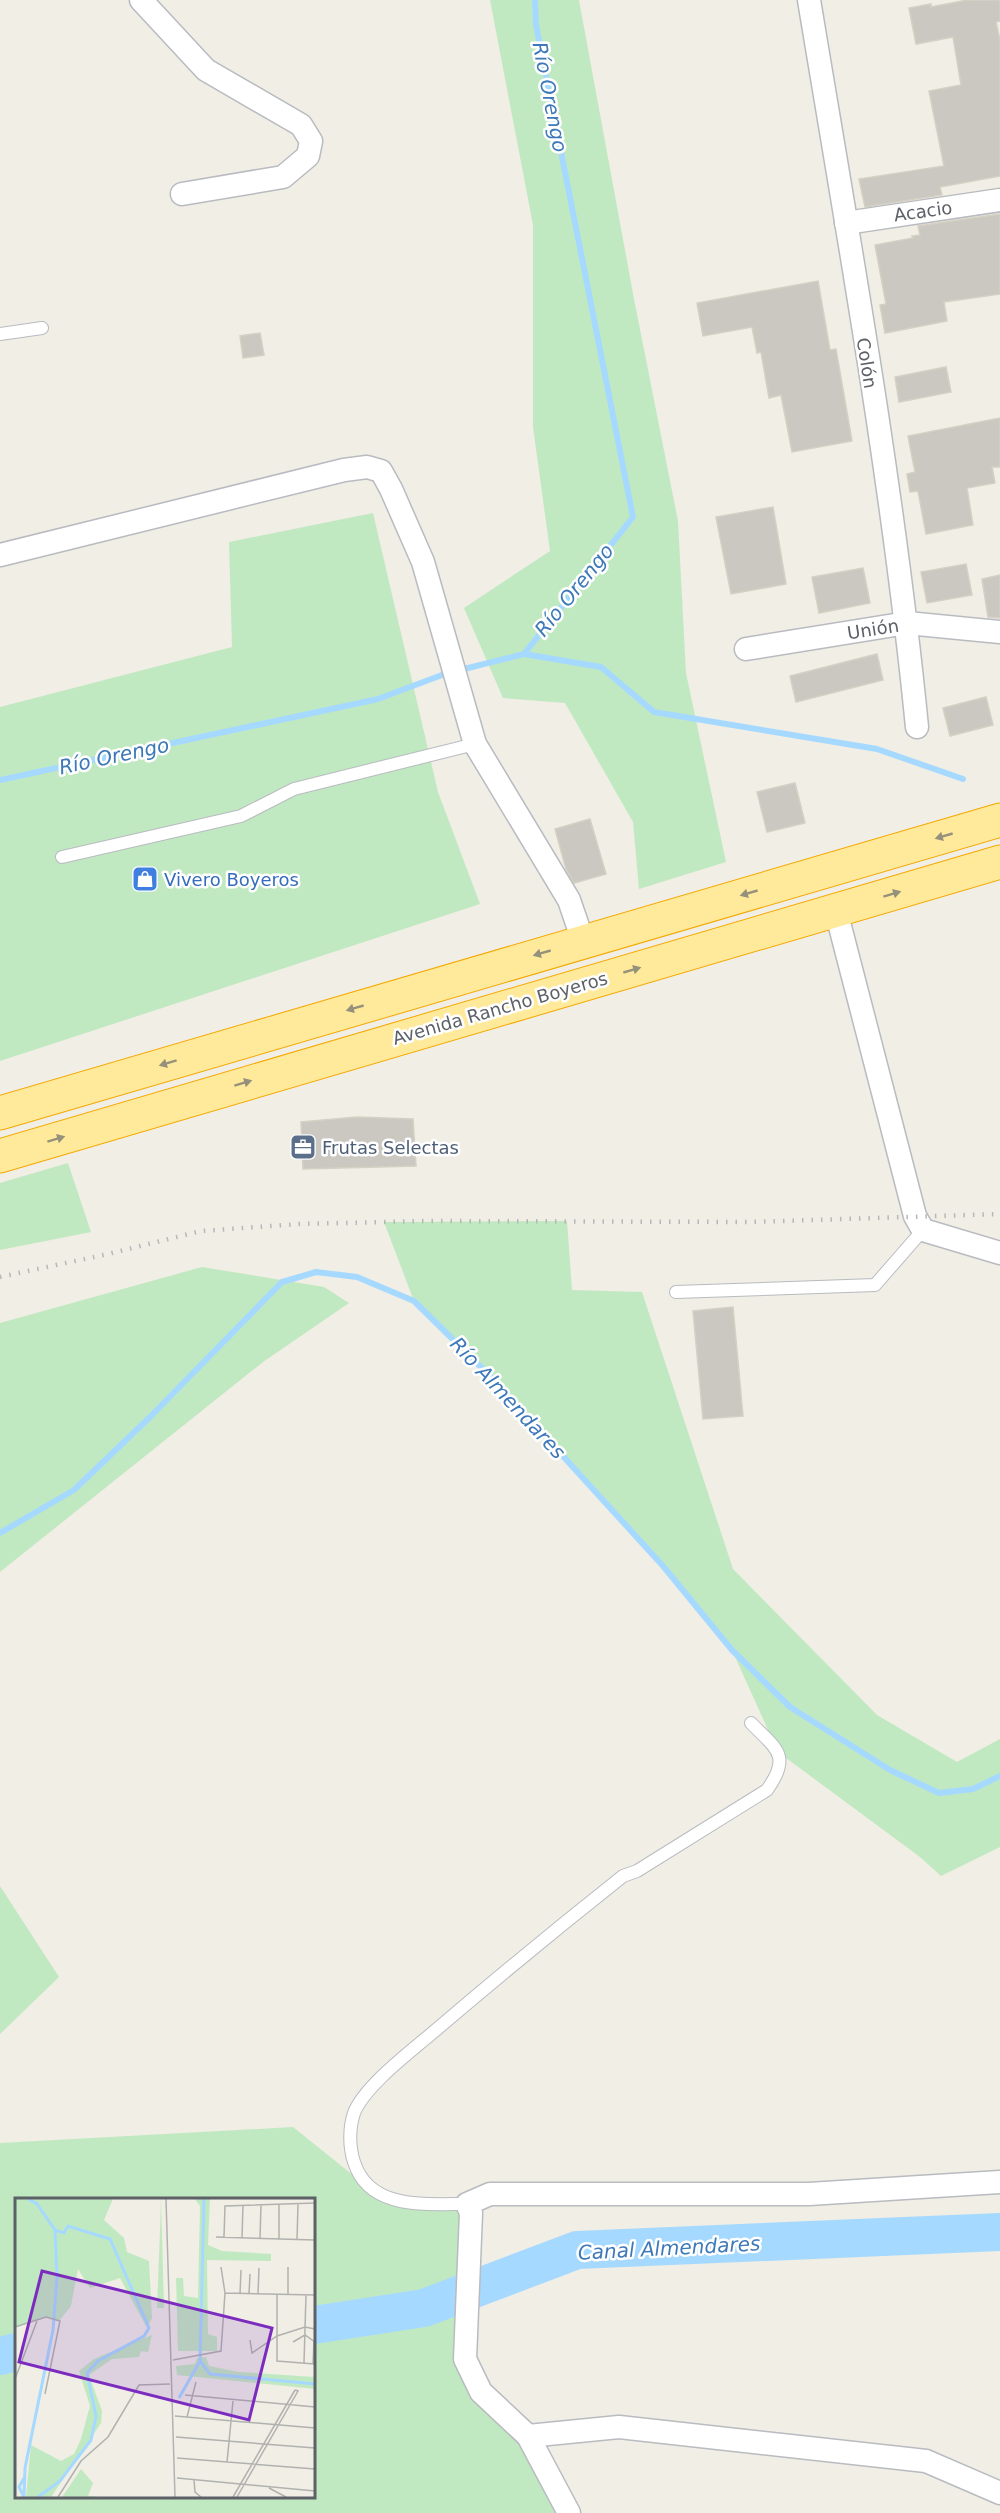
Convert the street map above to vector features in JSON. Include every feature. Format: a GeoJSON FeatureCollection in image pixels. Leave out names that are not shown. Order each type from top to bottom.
{"type":"FeatureCollection","features":[{"type":"Feature","properties":{"kind":"highway"},"geometry":{"type":"LineString","coordinates":[[0,1113],[1000,820]]}},
{"type":"Feature","properties":{"kind":"highway","name":"Avenida Rancho Boyeros"},"geometry":{"type":"LineString","coordinates":[[0,1156],[353,1050],[1000,862]]}},
{"type":"Feature","properties":{"kind":"street"},"geometry":{"type":"LineString","coordinates":[[141,0],[206,70],[301,125],[311,141],[308,156],[283,177],[182,194]]}},
{"type":"Feature","properties":{"kind":"street","name":"Colón"},"geometry":{"type":"LineString","coordinates":[[808,0],[846,223],[907,623],[917,727]]}},
{"type":"Feature","properties":{"kind":"street","name":"Acacio"},"geometry":{"type":"LineString","coordinates":[[846,223],[1000,200]]}},
{"type":"Feature","properties":{"kind":"street"},"geometry":{"type":"LineString","coordinates":[[0,555],[344,470],[367,467],[381,471],[392,489],[423,562],[475,744],[569,900],[583,941]]}},
{"type":"Feature","properties":{"kind":"street","name":"Unión"},"geometry":{"type":"LineString","coordinates":[[746,649],[907,623],[1000,632]]}},
{"type":"Feature","properties":{"kind":"street"},"geometry":{"type":"LineString","coordinates":[[836,911],[915,1215],[923,1230],[1000,1253]]}},
{"type":"Feature","properties":{"kind":"street"},"geometry":{"type":"LineString","coordinates":[[569,2513],[528,2436],[481,2392],[465,2359],[469,2209],[490,2194],[809,2194],[1000,2182]]}},
{"type":"Feature","properties":{"kind":"street"},"geometry":{"type":"LineString","coordinates":[[528,2436],[619,2427],[926,2461],[1000,2493]]}},
{"type":"Feature","properties":{"kind":"lane"},"geometry":{"type":"LineString","coordinates":[[0,334],[42,328]]}},
{"type":"Feature","properties":{"kind":"lane"},"geometry":{"type":"LineString","coordinates":[[62,857],[241,816],[294,789],[475,744]]}},
{"type":"Feature","properties":{"kind":"lane"},"geometry":{"type":"LineString","coordinates":[[676,1292],[875,1285],[923,1230]]}},
{"type":"Feature","properties":{"kind":"lane"},"geometry":{"type":"LineString","coordinates":[[469,2209],[398,2202],[374,2192],[358,2174],[349,2146],[355,2112],[379,2078],[535,1946],[623,1876],[637,1871],[767,1790],[780,1772],[778,1752],[751,1723]]}},
{"type":"Feature","properties":{"kind":"green space"},"geometry":{"type":"Polygon","coordinates":[[[490,0],[579,0],[678,521],[686,673],[726,862],[639,889],[633,822],[565,703],[503,698],[464,608],[550,551],[533,427],[533,225],[490,0]]]}},
{"type":"Feature","properties":{"kind":"green space"},"geometry":{"type":"Polygon","coordinates":[[[373,513],[438,792],[480,904],[0,1061],[0,707],[232,647],[229,542],[373,513]]]}},
{"type":"Feature","properties":{"kind":"green space"},"geometry":{"type":"Polygon","coordinates":[[[68,1163],[91,1232],[0,1250],[0,1183],[68,1163]]]}},
{"type":"Feature","properties":{"kind":"green space"},"geometry":{"type":"Polygon","coordinates":[[[567,1221],[572,1290],[642,1292],[733,1569],[877,1715],[957,1762],[1000,1739],[1000,1847],[941,1876],[920,1857],[778,1752],[732,1650],[663,1566],[490,1376],[414,1301],[384,1222],[567,1221]]]}},
{"type":"Feature","properties":{"kind":"green space"},"geometry":{"type":"Polygon","coordinates":[[[202,1267],[324,1287],[349,1303],[263,1362],[0,1572],[0,1323],[202,1267]]]}},
{"type":"Feature","properties":{"kind":"green space"},"geometry":{"type":"Polygon","coordinates":[[[0,1886],[59,1977],[0,2034],[0,1886]]]}},
{"type":"Feature","properties":{"kind":"green space"},"geometry":{"type":"Polygon","coordinates":[[[293,2127],[374,2192],[471,2213],[465,2359],[569,2513],[0,2513],[0,2143],[293,2127]]]}},
{"type":"Feature","properties":{"kind":"building"},"geometry":{"type":"Polygon","coordinates":[[[967,0],[1000,0],[1000,21],[996,22],[1000,40],[1000,176],[940,187],[942,195],[865,207],[859,179],[944,166],[929,91],[961,85],[953,37],[916,44],[909,8],[931,4],[931,7],[967,0]]]}},
{"type":"Feature","properties":{"kind":"building"},"geometry":{"type":"Polygon","coordinates":[[[1000,214],[1000,294],[944,302],[947,321],[885,333],[880,305],[886,304],[875,245],[920,235],[918,226],[1000,214]]]}},
{"type":"Feature","properties":{"kind":"building"},"geometry":{"type":"Polygon","coordinates":[[[818,281],[830,350],[836,349],[852,441],[792,452],[781,395],[769,398],[761,352],[757,353],[752,327],[703,336],[697,303],[818,281]]]}},
{"type":"Feature","properties":{"kind":"building"},"geometry":{"type":"Polygon","coordinates":[[[260,333],[264,355],[243,358],[240,336],[260,333]]]}},
{"type":"Feature","properties":{"kind":"building"},"geometry":{"type":"Polygon","coordinates":[[[946,367],[951,392],[899,402],[895,377],[946,367]]]}},
{"type":"Feature","properties":{"kind":"building"},"geometry":{"type":"Polygon","coordinates":[[[1000,418],[1000,467],[992,467],[995,483],[967,488],[973,525],[926,534],[918,491],[910,492],[907,474],[915,472],[908,436],[1000,418]]]}},
{"type":"Feature","properties":{"kind":"building"},"geometry":{"type":"Polygon","coordinates":[[[773,507],[786,584],[731,594],[716,517],[773,507]]]}},
{"type":"Feature","properties":{"kind":"building"},"geometry":{"type":"Polygon","coordinates":[[[966,564],[972,595],[927,603],[921,572],[966,564]]]}},
{"type":"Feature","properties":{"kind":"building"},"geometry":{"type":"Polygon","coordinates":[[[863,568],[870,603],[819,613],[812,577],[863,568]]]}},
{"type":"Feature","properties":{"kind":"building"},"geometry":{"type":"Polygon","coordinates":[[[1000,575],[1000,618],[988,617],[982,579],[1000,575]]]}},
{"type":"Feature","properties":{"kind":"building"},"geometry":{"type":"Polygon","coordinates":[[[877,654],[883,680],[796,702],[790,676],[877,654]]]}},
{"type":"Feature","properties":{"kind":"building"},"geometry":{"type":"Polygon","coordinates":[[[986,697],[993,725],[950,736],[943,708],[986,697]]]}},
{"type":"Feature","properties":{"kind":"building"},"geometry":{"type":"Polygon","coordinates":[[[795,783],[805,823],[767,832],[757,792],[795,783]]]}},
{"type":"Feature","properties":{"kind":"building"},"geometry":{"type":"Polygon","coordinates":[[[590,819],[606,874],[574,883],[566,869],[555,829],[590,819]]]}},
{"type":"Feature","properties":{"kind":"building"},"geometry":{"type":"Polygon","coordinates":[[[357,1117],[413,1119],[416,1166],[303,1169],[301,1122],[357,1117]]]}},
{"type":"Feature","properties":{"kind":"building"},"geometry":{"type":"Polygon","coordinates":[[[733,1307],[743,1416],[703,1419],[693,1311],[733,1307]]]}},
{"type":"Feature","properties":{"kind":"waterway","name":"Río Orengo"},"geometry":{"type":"LineString","coordinates":[[460,670],[524,654],[633,517],[536,25],[535,0]]}},
{"type":"Feature","properties":{"kind":"waterway"},"geometry":{"type":"LineString","coordinates":[[524,654],[601,667],[654,712],[877,749],[963,779]]}},
{"type":"Feature","properties":{"kind":"waterway","name":"Río Orengo"},"geometry":{"type":"LineString","coordinates":[[0,780],[378,699],[450,672]]}},
{"type":"Feature","properties":{"kind":"waterway","name":"Río Almendares"},"geometry":{"type":"LineString","coordinates":[[0,1533],[74,1490],[151,1416],[282,1282],[316,1272],[357,1277],[414,1301],[490,1376],[663,1566],[732,1650],[790,1707],[890,1770],[939,1793],[973,1789],[1000,1776]]}},
{"type":"Feature","properties":{"kind":"waterway","name":"Canal Almendares"},"geometry":{"type":"LineString","coordinates":[[315,2325],[424,2308],[577,2250],[1000,2232]]}},
{"type":"Feature","properties":{"kind":"waterway","name":"Canal Almendares"},"geometry":{"type":"LineString","coordinates":[[0,2356],[15,2352]]}},
{"type":"Feature","properties":{"kind":"railway"},"geometry":{"type":"LineString","coordinates":[[0,1277],[201,1231],[300,1224],[428,1221],[750,1222],[1000,1214]]}},
{"type":"Feature","properties":{"kind":"place","name":"Vivero Boyeros"},"geometry":{"type":"Point","coordinates":[145,879]}},
{"type":"Feature","properties":{"kind":"place","name":"Frutas Selectas"},"geometry":{"type":"Point","coordinates":[303,1147]}}]}
